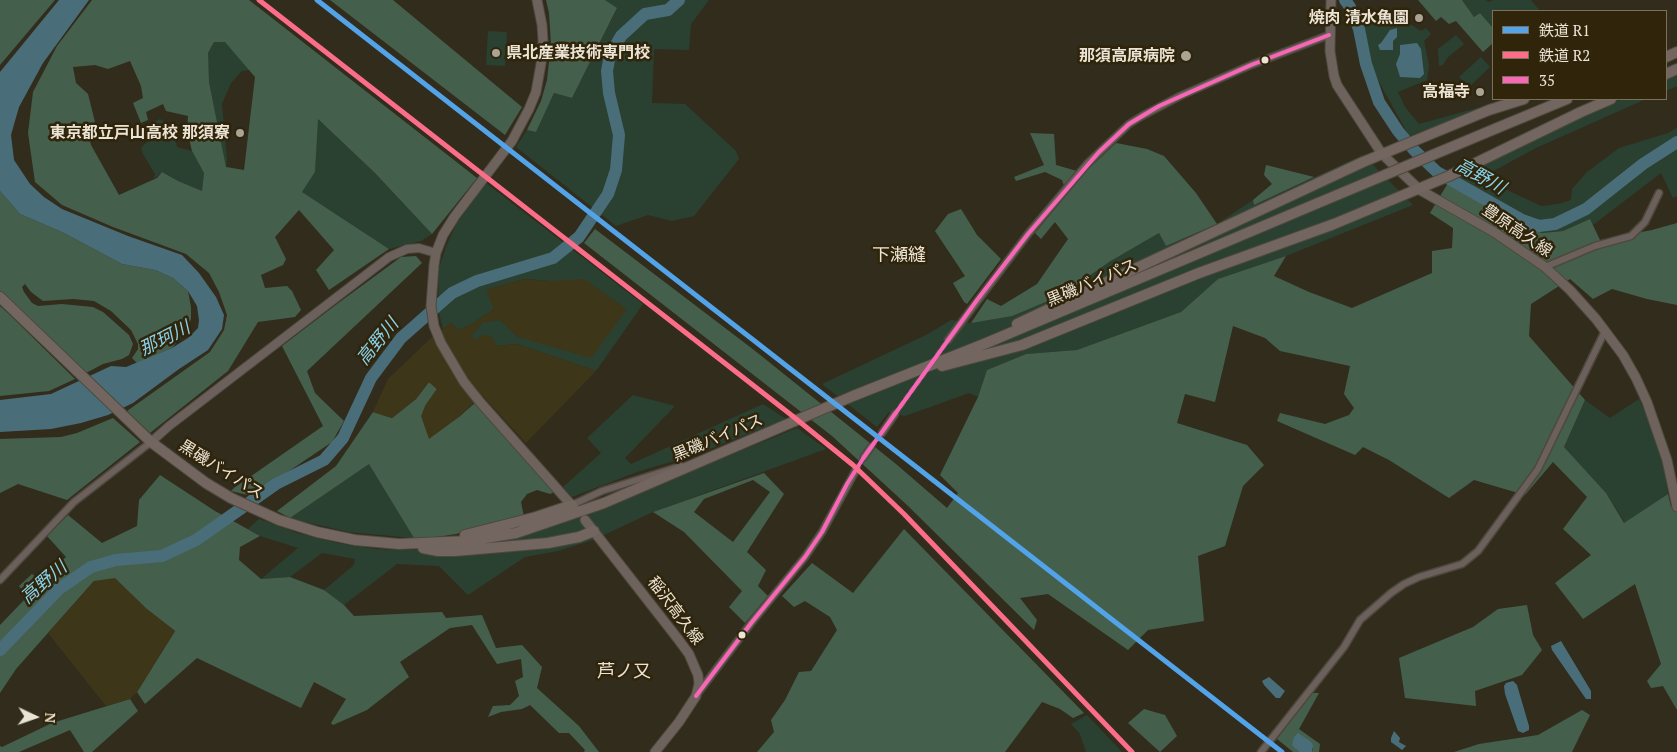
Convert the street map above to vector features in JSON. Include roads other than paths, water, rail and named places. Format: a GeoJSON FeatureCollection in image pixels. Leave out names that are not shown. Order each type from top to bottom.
{"type":"FeatureCollection","features":[{"type":"Feature","properties":{"kind":"highway"},"geometry":{"type":"LineString","coordinates":[[984,344],[1043,310],[1382,154],[1489,110],[1521,100]]}},
{"type":"Feature","properties":{"kind":"highway","name":"黒磯バイパス"},"geometry":{"type":"LineString","coordinates":[[0,297],[151,442],[206,483],[231,498],[262,514],[296,526],[337,536],[375,542],[411,544],[468,541],[523,531],[604,503],[853,396],[984,344],[1565,100]]}},
{"type":"Feature","properties":{"kind":"highway"},"geometry":{"type":"LineString","coordinates":[[905,375],[1022,345],[1199,273],[1334,224],[1420,190],[1609,100]]}},
{"type":"Feature","properties":{"kind":"highway"},"geometry":{"type":"LineString","coordinates":[[422,544],[520,522],[574,507]]}},
{"type":"Feature","properties":{"kind":"highway"},"geometry":{"type":"LineString","coordinates":[[411,544],[438,551],[455,551],[548,543],[580,537],[594,531]]}},
{"type":"Feature","properties":{"kind":"main road"},"geometry":{"type":"LineString","coordinates":[[537,0],[542,24],[542,58],[536,92],[512,141],[455,216],[443,235],[436,252],[431,296],[434,326],[441,343],[464,382],[574,507]]}},
{"type":"Feature","properties":{"kind":"main road","name":"豊原高久線"},"geometry":{"type":"LineString","coordinates":[[1331,0],[1329,35],[1331,64],[1337,85],[1382,154],[1420,190],[1494,232],[1545,267],[1583,304],[1623,354],[1636,378],[1647,402],[1667,460],[1677,507]]}},
{"type":"Feature","properties":{"kind":"main road","name":"稲沢高久線"},"geometry":{"type":"LineString","coordinates":[[585,520],[689,654],[698,675],[699,684],[696,696]]}},
{"type":"Feature","properties":{"kind":"main road"},"geometry":{"type":"LineString","coordinates":[[655,752],[679,722],[696,696]]}},
{"type":"Feature","properties":{"kind":"street"},"geometry":{"type":"LineString","coordinates":[[948,340],[1028,234],[1088,163],[1129,124],[1159,106],[1188,92],[1329,35]]}},
{"type":"Feature","properties":{"kind":"street"},"geometry":{"type":"LineString","coordinates":[[1545,267],[1595,246],[1631,236],[1645,222],[1660,193]]}},
{"type":"Feature","properties":{"kind":"street"},"geometry":{"type":"LineString","coordinates":[[0,580],[74,502],[151,442],[168,426],[389,257],[398,251],[413,248],[436,252]]}},
{"type":"Feature","properties":{"kind":"street"},"geometry":{"type":"LineString","coordinates":[[1261,752],[1344,647],[1354,628],[1366,614],[1390,593],[1404,584],[1419,577],[1462,564],[1478,551],[1538,469],[1605,331]]}},
{"type":"Feature","properties":{"kind":"street"},"geometry":{"type":"LineString","coordinates":[[882,432],[895,414]]}},
{"type":"Feature","properties":{"kind":"street"},"geometry":{"type":"LineString","coordinates":[[864,457],[871,448]]}},
{"type":"Feature","properties":{"kind":"street"},"geometry":{"type":"LineString","coordinates":[[574,507],[602,491],[704,460]]}},
{"type":"Feature","properties":{"kind":"street"},"geometry":{"type":"LineString","coordinates":[[696,696],[752,622],[805,557],[822,532],[856,470]]}},
{"type":"Feature","properties":{"kind":"water"},"geometry":{"type":"Polygon","coordinates":[[[59,0],[89,0],[43,63],[19,107],[11,135],[14,160],[30,184],[44,197],[62,209],[128,236],[182,255],[199,273],[216,297],[224,315],[222,329],[208,350],[133,403],[108,415],[81,423],[51,429],[0,432],[0,400],[51,394],[111,366],[126,367],[172,348],[188,338],[198,328],[197,306],[188,291],[173,278],[155,270],[122,264],[64,233],[20,214],[0,191],[0,72],[59,0]]]}},
{"type":"Feature","properties":{"kind":"water"},"geometry":{"type":"Polygon","coordinates":[[[1397,28],[1397,37],[1393,41],[1393,50],[1380,50],[1378,45],[1390,30],[1397,28]]]}},
{"type":"Feature","properties":{"kind":"water"},"geometry":{"type":"Polygon","coordinates":[[[1417,43],[1421,49],[1424,74],[1420,78],[1400,77],[1396,64],[1400,54],[1400,45],[1417,43]]]}},
{"type":"Feature","properties":{"kind":"water"},"geometry":{"type":"Polygon","coordinates":[[[1561,641],[1591,691],[1591,699],[1586,699],[1552,650],[1551,646],[1561,641]]]}},
{"type":"Feature","properties":{"kind":"water"},"geometry":{"type":"Polygon","coordinates":[[[1269,677],[1285,691],[1280,698],[1276,698],[1264,685],[1262,681],[1269,677]]]}},
{"type":"Feature","properties":{"kind":"water"},"geometry":{"type":"Polygon","coordinates":[[[1513,681],[1517,685],[1529,726],[1529,730],[1523,733],[1518,731],[1505,694],[1504,686],[1506,683],[1513,681]]]}},
{"type":"Feature","properties":{"kind":"water"},"geometry":{"type":"Polygon","coordinates":[[[1394,731],[1400,738],[1399,742],[1406,746],[1402,750],[1391,742],[1394,731]]]}},
{"type":"Feature","properties":{"kind":"water"},"geometry":{"type":"Polygon","coordinates":[[[1298,733],[1313,745],[1312,752],[1299,752],[1292,745],[1294,737],[1298,733]]]}},
{"type":"Feature","properties":{"kind":"waterway","name":"高野川"},"geometry":{"type":"LineString","coordinates":[[0,650],[59,589],[91,567],[116,560],[162,556],[196,540],[276,484],[324,460],[343,438],[371,378],[401,338],[452,293],[477,281],[553,258],[579,237],[608,194],[616,170],[619,135],[609,93],[607,71],[610,55],[621,36],[645,14],[668,10],[679,0]]}},
{"type":"Feature","properties":{"kind":"waterway","name":"高野川"},"geometry":{"type":"LineString","coordinates":[[1345,0],[1359,29],[1366,64],[1379,102],[1398,131],[1414,150],[1437,172],[1522,220],[1539,226],[1555,224],[1586,209],[1643,164],[1677,142]]}},
{"type":"Feature","properties":{"kind":"tunnel"},"geometry":{"type":"LineString","coordinates":[[895,414],[948,340]]}},
{"type":"Feature","properties":{"kind":"tunnel"},"geometry":{"type":"LineString","coordinates":[[871,447],[882,433]]}},
{"type":"Feature","properties":{"kind":"tunnel"},"geometry":{"type":"LineString","coordinates":[[856,470],[864,457]]}},
{"type":"Feature","properties":{"kind":"rail line","name":"R2"},"geometry":{"type":"LineString","coordinates":[[259,0],[853,465],[904,514],[1132,752]]}},
{"type":"Feature","properties":{"kind":"rail line","name":"R1"},"geometry":{"type":"LineString","coordinates":[[317,0],[1282,752]]}},
{"type":"Feature","properties":{"kind":"place","name":"焼肉 清水魚園"},"geometry":{"type":"Point","coordinates":[1419,18]}},
{"type":"Feature","properties":{"kind":"place","name":"県北産業技術専門校"},"geometry":{"type":"Point","coordinates":[496,53]}},
{"type":"Feature","properties":{"kind":"place","name":"那須高原病院"},"geometry":{"type":"Point","coordinates":[1186,56]}},
{"type":"Feature","properties":{"kind":"place","name":"高福寺"},"geometry":{"type":"Point","coordinates":[1480,92]}},
{"type":"Feature","properties":{"kind":"place","name":"東京都立戸山高校 那須寮"},"geometry":{"type":"Point","coordinates":[240,133]}},
{"type":"Feature","properties":{"kind":"district","name":"下瀬縫"},"geometry":{"type":"Point","coordinates":[899,256]}},
{"type":"Feature","properties":{"kind":"district","name":"芦ノ又"},"geometry":{"type":"Point","coordinates":[624,672]}},
{"type":"Feature","properties":{"kind":"water label","name":"那珂川"},"geometry":{"type":"Point","coordinates":[165,339]}}]}
